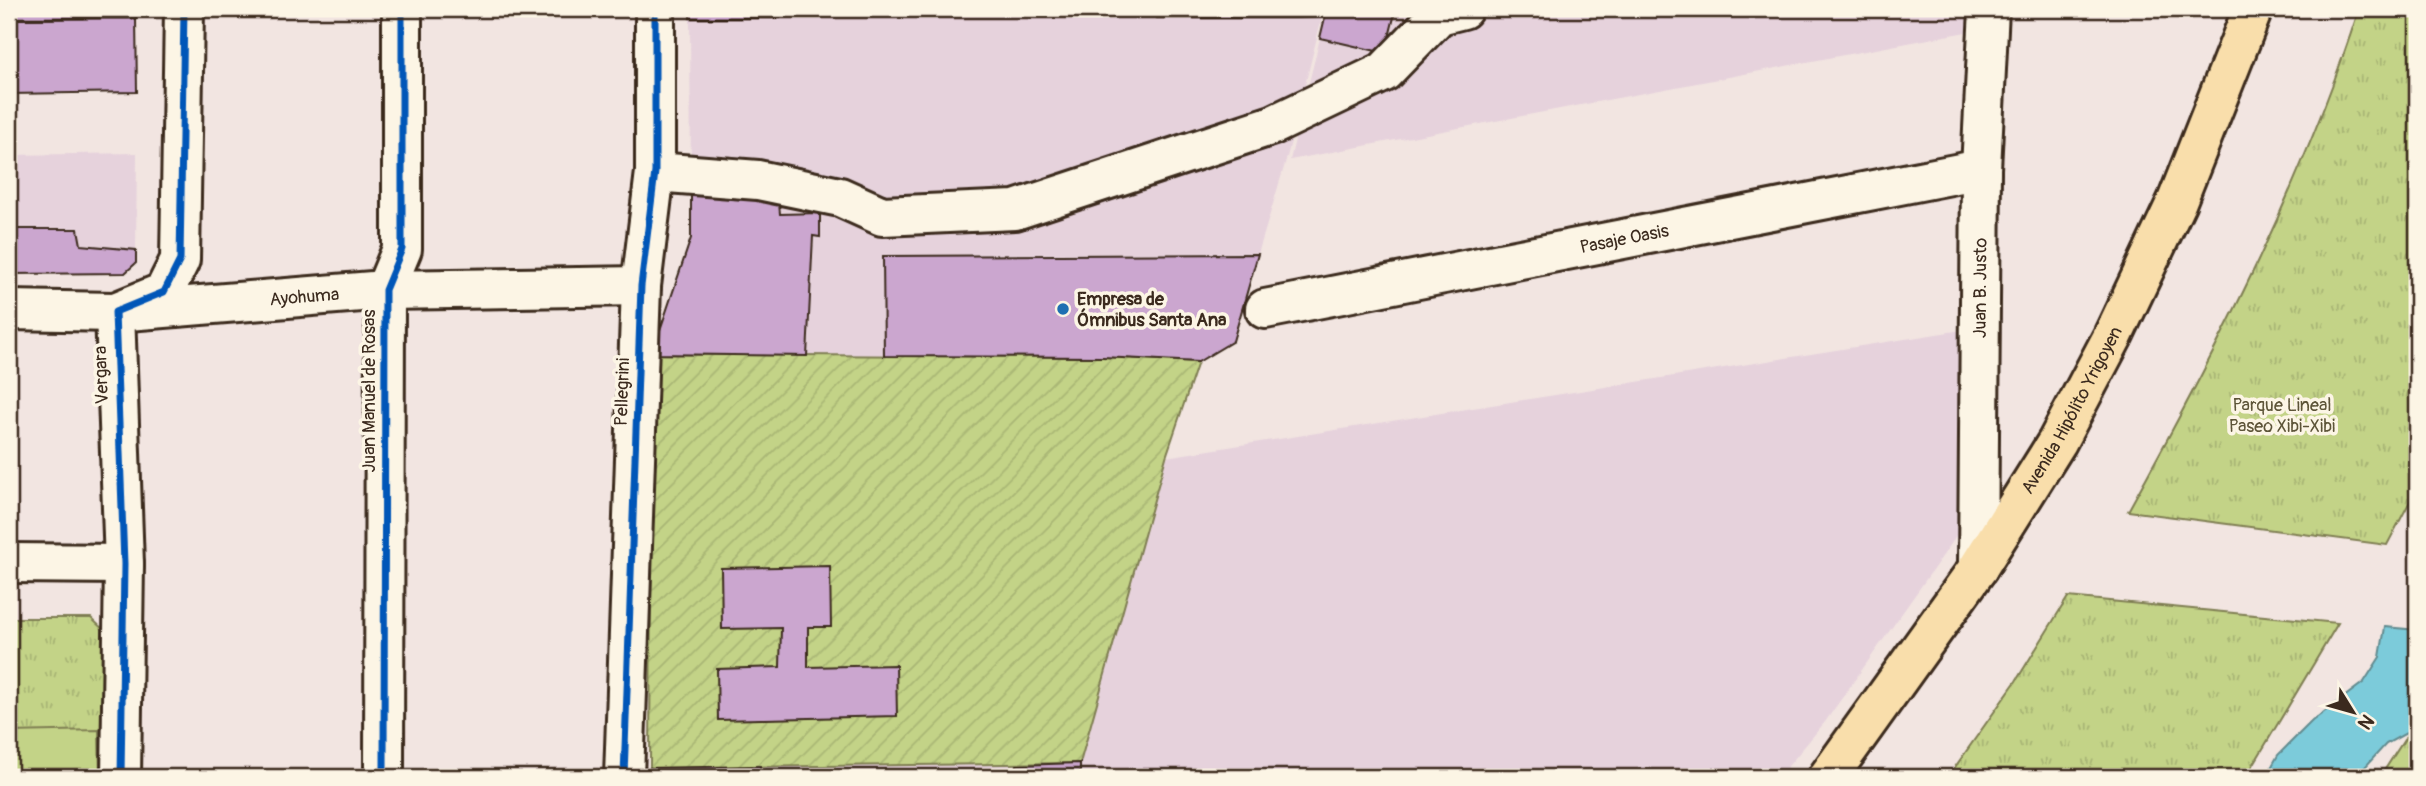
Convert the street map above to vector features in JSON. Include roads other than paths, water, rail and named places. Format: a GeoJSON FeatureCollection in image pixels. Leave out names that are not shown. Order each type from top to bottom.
{"type":"FeatureCollection","features":[{"type":"Feature","properties":{"kind":"main road","name":"Avenida Hipólito Yrigoyen"},"geometry":{"type":"LineString","coordinates":[[1828,777],[1978,568],[2057,442],[2113,336],[2177,201],[2253,9]]}},
{"type":"Feature","properties":{"kind":"street"},"geometry":{"type":"LineString","coordinates":[[115,312],[164,292],[180,260],[184,9]]}},
{"type":"Feature","properties":{"kind":"street","name":"Juan Manuel de Rosas"},"geometry":{"type":"LineString","coordinates":[[384,777],[385,290],[402,249],[402,9]]}},
{"type":"Feature","properties":{"kind":"street","name":"Pellegrini"},"geometry":{"type":"LineString","coordinates":[[624,777],[641,286],[655,172],[655,9]]}},
{"type":"Feature","properties":{"kind":"street"},"geometry":{"type":"LineString","coordinates":[[655,172],[772,183],[839,197],[882,216],[1015,210],[1272,125],[1384,72],[1439,15],[1463,9]]}},
{"type":"Feature","properties":{"kind":"street","name":"Juan B. Justo"},"geometry":{"type":"LineString","coordinates":[[1978,568],[1981,169],[1989,9]]}},
{"type":"Feature","properties":{"kind":"street","name":"Pasaje Oasis"},"geometry":{"type":"LineString","coordinates":[[1265,309],[1981,169]]}},
{"type":"Feature","properties":{"kind":"street","name":"Ayohuma"},"geometry":{"type":"LineString","coordinates":[[9,310],[115,312],[385,290],[641,286]]}},
{"type":"Feature","properties":{"kind":"street","name":"Vergara"},"geometry":{"type":"LineString","coordinates":[[115,312],[124,564],[121,777]]}},
{"type":"Feature","properties":{"kind":"street"},"geometry":{"type":"LineString","coordinates":[[9,563],[124,564]]}},
{"type":"Feature","properties":{"kind":"water"},"geometry":{"type":"Polygon","coordinates":[[[2385,627],[2417,630],[2417,720],[2410,731],[2386,744],[2356,777],[2266,777],[2278,755],[2312,721],[2364,682],[2380,657],[2385,627]]]}},
{"type":"Feature","properties":{"kind":"place","name":"Empresa de Ómnibus Santa Ana"},"geometry":{"type":"Point","coordinates":[1063,309]}},
{"type":"Feature","properties":{"kind":"park label","name":"Parque Lineal Paseo Xibi-Xibi"},"geometry":{"type":"Point","coordinates":[2282,415]}}]}
